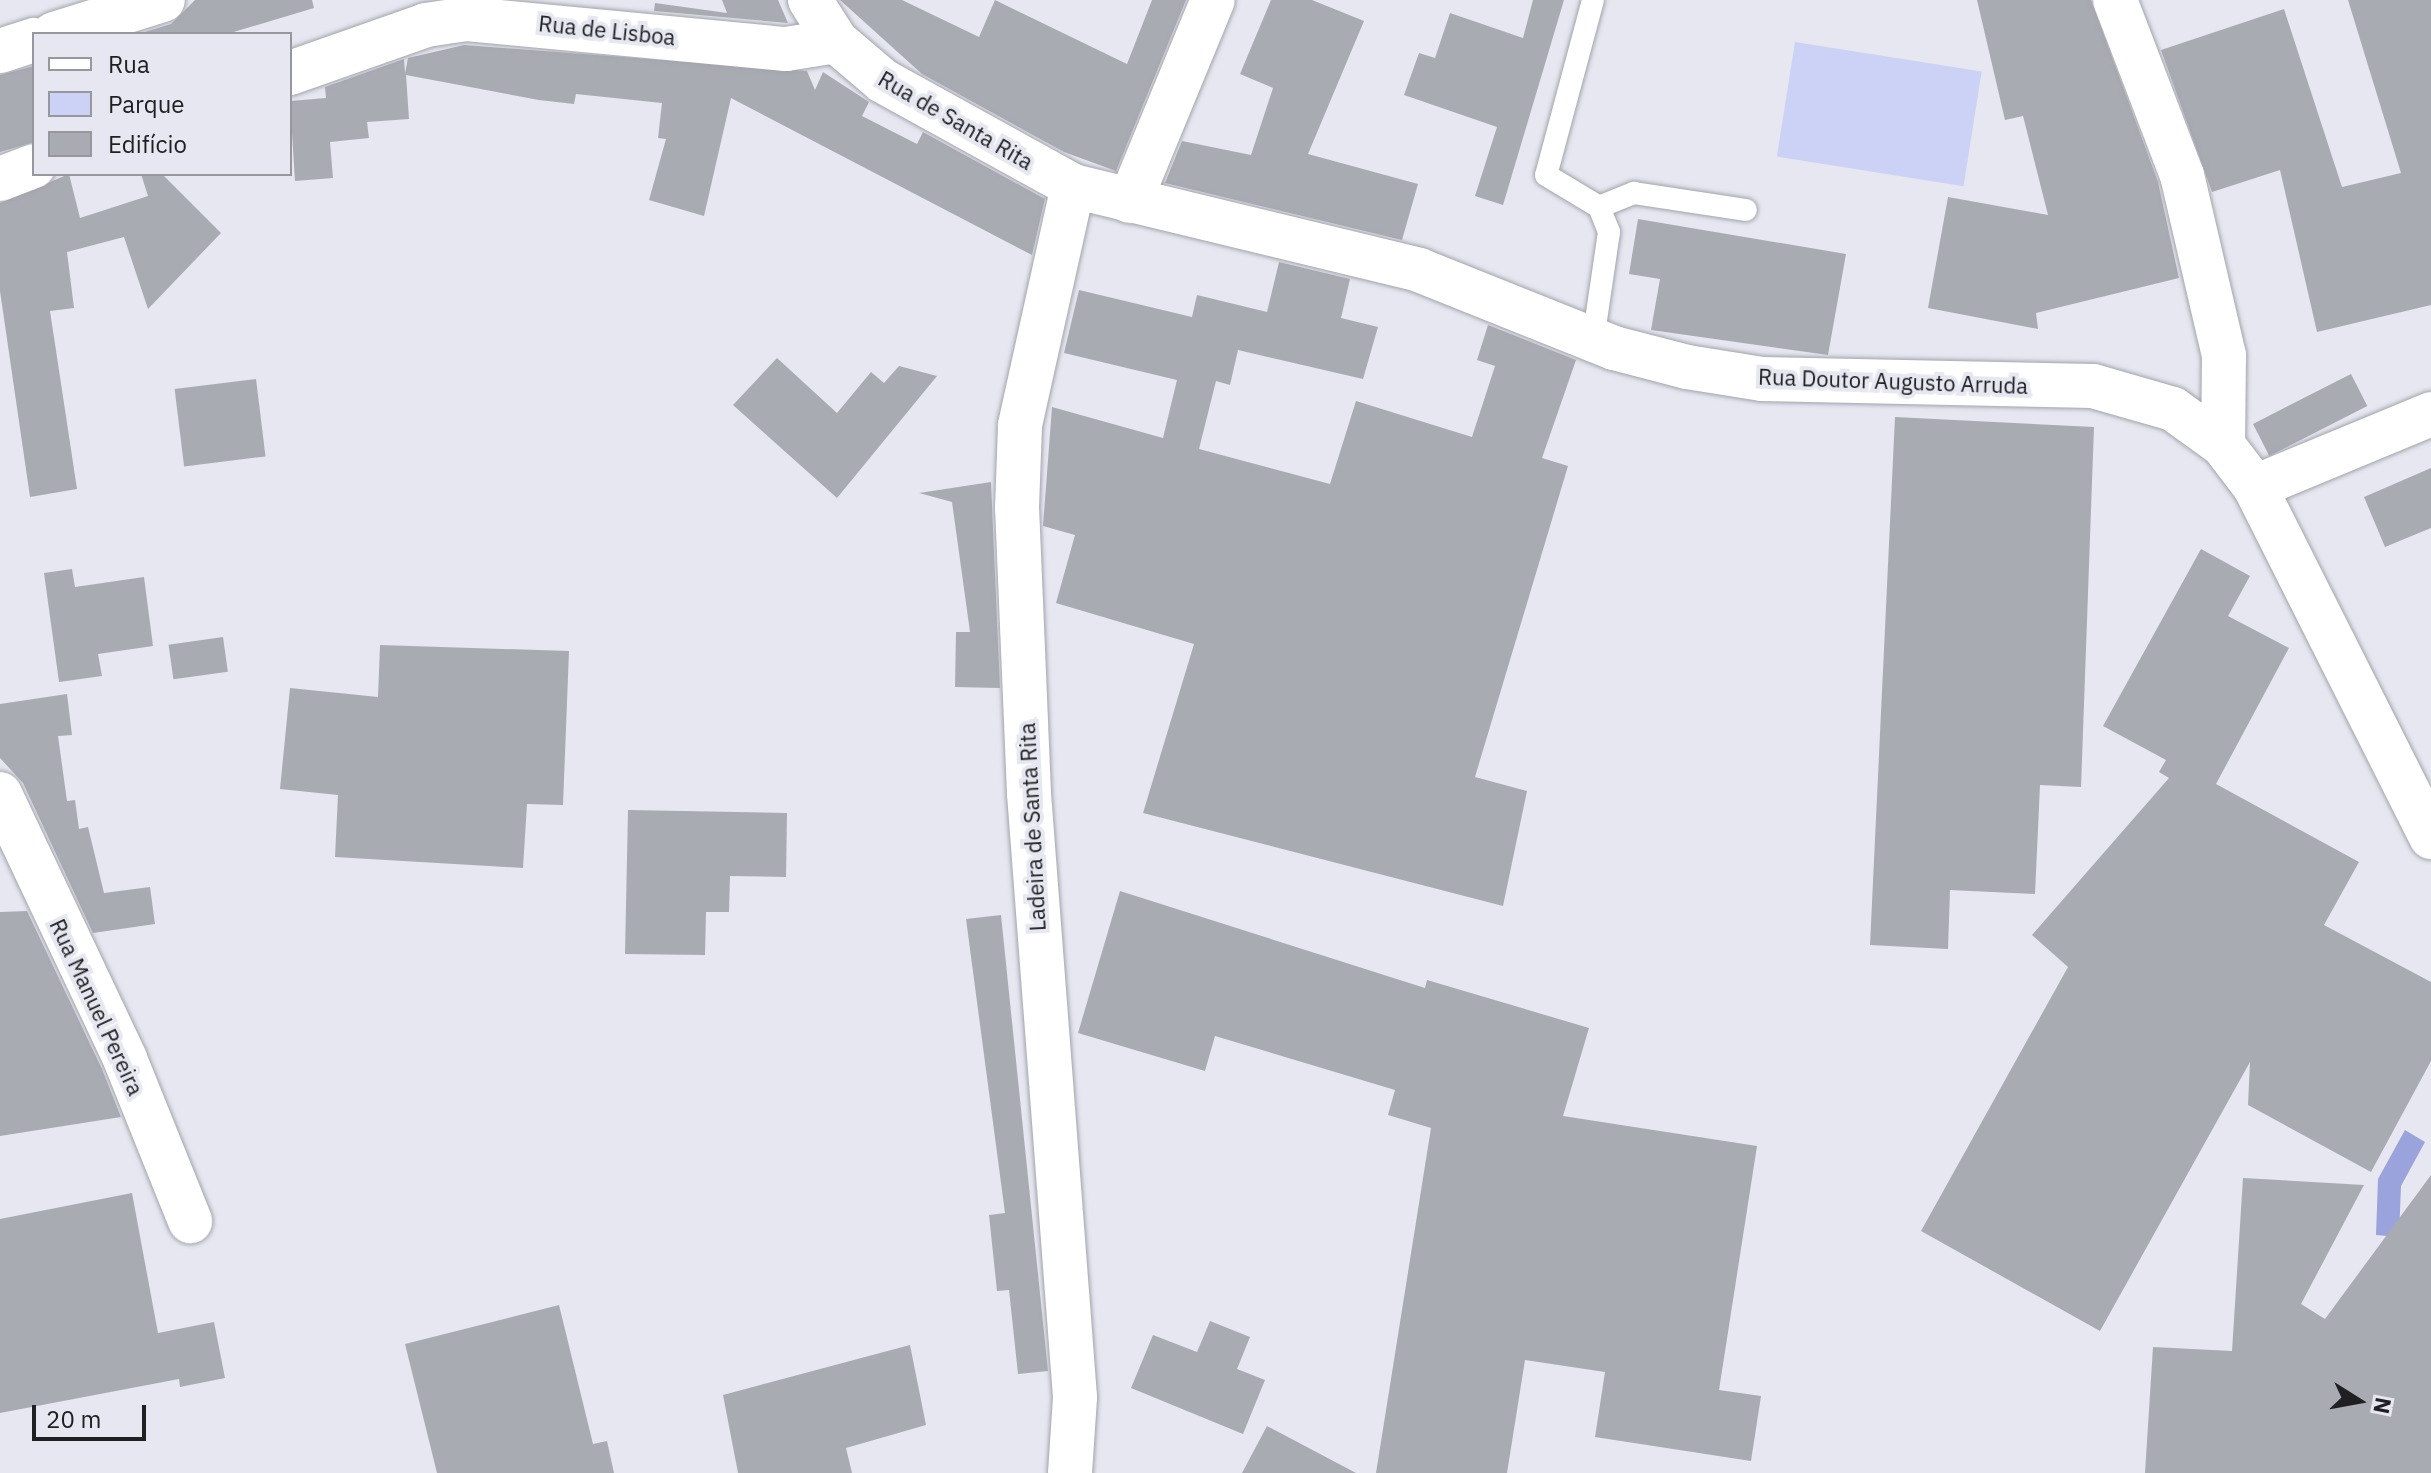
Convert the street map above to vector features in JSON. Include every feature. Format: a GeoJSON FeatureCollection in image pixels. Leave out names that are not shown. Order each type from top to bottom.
{"type":"FeatureCollection","features":[{"type":"Feature","properties":{"kind":"street"},"geometry":{"type":"LineString","coordinates":[[60,32],[163,0]]}},
{"type":"Feature","properties":{"kind":"street","name":"Rua de Santa Rita"},"geometry":{"type":"LineString","coordinates":[[810,0],[836,41],[932,111],[1073,186],[1130,201]]}},
{"type":"Feature","properties":{"kind":"street"},"geometry":{"type":"LineString","coordinates":[[1130,201],[1213,0]]}},
{"type":"Feature","properties":{"kind":"street"},"geometry":{"type":"LineString","coordinates":[[2115,0],[2182,175],[2224,355],[2223,445]]}},
{"type":"Feature","properties":{"kind":"street","name":"Rua de Lisboa"},"geometry":{"type":"LineString","coordinates":[[292,72],[426,25],[467,19],[786,49],[836,41]]}},
{"type":"Feature","properties":{"kind":"street"},"geometry":{"type":"LineString","coordinates":[[0,51],[32,41]]}},
{"type":"Feature","properties":{"kind":"street"},"geometry":{"type":"LineString","coordinates":[[0,179],[32,167]]}},
{"type":"Feature","properties":{"kind":"street","name":"Ladeira de Santa Rita"},"geometry":{"type":"LineString","coordinates":[[1070,1473],[1075,1397],[1032,841],[1017,508],[1020,425],[1073,186]]}},
{"type":"Feature","properties":{"kind":"street","name":"Rua Doutor Augusto Arruda"},"geometry":{"type":"LineString","coordinates":[[1130,201],[1419,270],[1593,340],[1762,379],[2093,386],[2173,409],[2223,445],[2255,487],[2431,837]]}},
{"type":"Feature","properties":{"kind":"street"},"geometry":{"type":"LineString","coordinates":[[2255,487],[2431,414]]}},
{"type":"Feature","properties":{"kind":"street","name":"Rua Manuel Pereira"},"geometry":{"type":"LineString","coordinates":[[0,794],[125,1059],[190,1221]]}},
{"type":"Feature","properties":{"kind":"lane"},"geometry":{"type":"LineString","coordinates":[[1593,0],[1546,175],[1599,207],[1609,232],[1593,340]]}},
{"type":"Feature","properties":{"kind":"lane"},"geometry":{"type":"LineString","coordinates":[[1599,207],[1634,193],[1746,210]]}},
{"type":"Feature","properties":{"kind":"green space"},"geometry":{"type":"Polygon","coordinates":[[[1795,42],[1982,72],[1964,186],[1777,157],[1795,42]]]}},
{"type":"Feature","properties":{"kind":"water"},"geometry":{"type":"Polygon","coordinates":[[[2405,1130],[2425,1142],[2401,1186],[2399,1237],[2376,1235],[2378,1179],[2405,1130]]]}},
{"type":"Feature","properties":{"kind":"building"},"geometry":{"type":"Polygon","coordinates":[[[195,0],[312,0],[314,8],[234,32],[145,32],[171,24],[195,0]]]}},
{"type":"Feature","properties":{"kind":"building"},"geometry":{"type":"Polygon","coordinates":[[[722,0],[778,0],[788,23],[654,11],[655,3],[727,13],[722,0]]]}},
{"type":"Feature","properties":{"kind":"building"},"geometry":{"type":"Polygon","coordinates":[[[840,0],[902,0],[979,37],[995,0],[1127,64],[1152,0],[1186,0],[1116,171],[1064,152],[922,74],[840,0]]]}},
{"type":"Feature","properties":{"kind":"building"},"geometry":{"type":"Polygon","coordinates":[[[1271,0],[1312,0],[1364,21],[1308,154],[1418,184],[1402,240],[1165,183],[1182,141],[1251,155],[1273,88],[1240,74],[1271,0]]]}},
{"type":"Feature","properties":{"kind":"building"},"geometry":{"type":"Polygon","coordinates":[[[1533,0],[1564,0],[1503,205],[1475,196],[1497,127],[1404,95],[1419,53],[1435,58],[1450,13],[1523,38],[1533,0]]]}},
{"type":"Feature","properties":{"kind":"building"},"geometry":{"type":"Polygon","coordinates":[[[1977,0],[2091,0],[2158,182],[2179,278],[2036,313],[2038,329],[1928,308],[1948,197],[2048,215],[2023,116],[2005,120],[1977,0]]]}},
{"type":"Feature","properties":{"kind":"building"},"geometry":{"type":"Polygon","coordinates":[[[2348,0],[2431,0],[2431,305],[2317,332],[2280,170],[2212,192],[2161,50],[2284,9],[2342,187],[2401,173],[2348,0]]]}},
{"type":"Feature","properties":{"kind":"building"},"geometry":{"type":"Polygon","coordinates":[[[464,45],[807,71],[815,90],[823,72],[869,102],[862,116],[917,144],[923,132],[1045,199],[1032,255],[731,98],[704,216],[649,200],[666,139],[658,138],[662,103],[576,94],[574,104],[406,75],[409,119],[367,122],[369,138],[330,142],[333,178],[295,181],[292,101],[326,98],[325,87],[404,59],[405,73],[408,58],[464,45]]]}},
{"type":"Feature","properties":{"kind":"building"},"geometry":{"type":"Polygon","coordinates":[[[32,67],[32,143],[0,152],[0,75],[32,67]]]}},
{"type":"Feature","properties":{"kind":"building"},"geometry":{"type":"Polygon","coordinates":[[[70,176],[80,218],[148,196],[142,176],[164,176],[221,233],[148,309],[124,237],[67,252],[74,308],[50,311],[77,489],[30,497],[0,291],[0,203],[70,176]]]}},
{"type":"Feature","properties":{"kind":"building"},"geometry":{"type":"Polygon","coordinates":[[[1638,219],[1846,254],[1828,355],[1651,330],[1660,279],[1629,274],[1638,219]]]}},
{"type":"Feature","properties":{"kind":"building"},"geometry":{"type":"Polygon","coordinates":[[[1279,262],[1350,279],[1341,318],[1378,327],[1363,379],[1238,350],[1230,385],[1216,381],[1199,449],[1330,484],[1356,401],[1472,437],[1495,366],[1477,360],[1488,325],[1576,360],[1542,458],[1568,466],[1475,777],[1527,791],[1503,906],[1143,813],[1194,644],[1056,603],[1075,535],[1043,526],[1052,407],[1163,438],[1177,380],[1064,353],[1079,290],[1192,317],[1197,295],[1267,312],[1279,262]]]}},
{"type":"Feature","properties":{"kind":"building"},"geometry":{"type":"Polygon","coordinates":[[[777,358],[837,413],[871,372],[884,383],[899,366],[937,376],[837,498],[733,405],[777,358]]]}},
{"type":"Feature","properties":{"kind":"building"},"geometry":{"type":"Polygon","coordinates":[[[2351,374],[2367,406],[2269,456],[2253,424],[2351,374]]]}},
{"type":"Feature","properties":{"kind":"building"},"geometry":{"type":"Polygon","coordinates":[[[256,379],[266,456],[184,466],[175,389],[256,379]]]}},
{"type":"Feature","properties":{"kind":"building"},"geometry":{"type":"Polygon","coordinates":[[[1895,417],[2094,427],[2081,787],[2040,785],[2035,894],[1950,890],[1948,949],[1870,945],[1895,417]]]}},
{"type":"Feature","properties":{"kind":"building"},"geometry":{"type":"Polygon","coordinates":[[[2431,468],[2431,528],[2385,547],[2364,497],[2431,468]]]}},
{"type":"Feature","properties":{"kind":"building"},"geometry":{"type":"Polygon","coordinates":[[[991,482],[1000,688],[955,687],[956,632],[970,632],[952,502],[919,493],[991,482]]]}},
{"type":"Feature","properties":{"kind":"building"},"geometry":{"type":"Polygon","coordinates":[[[2201,549],[2250,576],[2228,616],[2289,648],[2216,784],[2359,862],[2324,925],[2431,982],[2431,1061],[2371,1172],[2248,1105],[2250,1062],[2100,1331],[1921,1231],[2068,967],[2032,935],[2169,778],[2159,772],[2166,760],[2103,726],[2201,549]]]}},
{"type":"Feature","properties":{"kind":"building"},"geometry":{"type":"Polygon","coordinates":[[[72,569],[75,587],[144,577],[153,646],[98,654],[102,676],[59,682],[44,573],[72,569]]]}},
{"type":"Feature","properties":{"kind":"building"},"geometry":{"type":"Polygon","coordinates":[[[223,637],[228,672],[173,679],[169,645],[223,637]]]}},
{"type":"Feature","properties":{"kind":"building"},"geometry":{"type":"Polygon","coordinates":[[[380,645],[569,651],[563,805],[527,804],[523,868],[335,857],[338,795],[280,789],[290,688],[378,697],[380,645]]]}},
{"type":"Feature","properties":{"kind":"building"},"geometry":{"type":"Polygon","coordinates":[[[67,694],[72,735],[58,736],[67,801],[75,800],[79,829],[88,827],[104,893],[150,887],[155,924],[93,933],[23,783],[0,758],[0,704],[67,694]]]}},
{"type":"Feature","properties":{"kind":"building"},"geometry":{"type":"Polygon","coordinates":[[[628,810],[787,813],[786,877],[730,876],[729,912],[706,912],[705,955],[625,954],[628,810]]]}},
{"type":"Feature","properties":{"kind":"building"},"geometry":{"type":"Polygon","coordinates":[[[1120,891],[1425,988],[1427,980],[1589,1028],[1563,1116],[1757,1146],[1719,1390],[1761,1396],[1751,1461],[1595,1437],[1605,1372],[1525,1360],[1507,1473],[1376,1473],[1431,1128],[1388,1115],[1395,1090],[1215,1036],[1205,1071],[1078,1033],[1120,891]]]}},
{"type":"Feature","properties":{"kind":"building"},"geometry":{"type":"Polygon","coordinates":[[[27,911],[102,1069],[121,1117],[0,1136],[0,912],[27,911]]]}},
{"type":"Feature","properties":{"kind":"building"},"geometry":{"type":"Polygon","coordinates":[[[1001,915],[1048,1371],[1018,1374],[1009,1290],[997,1291],[989,1215],[1005,1213],[966,919],[1001,915]]]}},
{"type":"Feature","properties":{"kind":"building"},"geometry":{"type":"Polygon","coordinates":[[[2431,1175],[2431,1473],[2145,1473],[2153,1347],[2232,1351],[2243,1178],[2364,1185],[2301,1304],[2325,1319],[2431,1175]]]}},
{"type":"Feature","properties":{"kind":"building"},"geometry":{"type":"Polygon","coordinates":[[[132,1193],[158,1333],[214,1322],[225,1378],[180,1387],[179,1379],[0,1413],[0,1219],[132,1193]]]}},
{"type":"Feature","properties":{"kind":"building"},"geometry":{"type":"Polygon","coordinates":[[[559,1305],[593,1444],[607,1441],[614,1473],[437,1473],[405,1344],[559,1305]]]}},
{"type":"Feature","properties":{"kind":"building"},"geometry":{"type":"Polygon","coordinates":[[[1210,1321],[1250,1337],[1237,1369],[1265,1380],[1243,1434],[1131,1388],[1153,1335],[1197,1352],[1210,1321]]]}},
{"type":"Feature","properties":{"kind":"building"},"geometry":{"type":"Polygon","coordinates":[[[910,1345],[926,1425],[846,1448],[852,1473],[738,1473],[723,1395],[910,1345]]]}},
{"type":"Feature","properties":{"kind":"building"},"geometry":{"type":"Polygon","coordinates":[[[1267,1426],[1356,1473],[1242,1473],[1267,1426]]]}}]}
